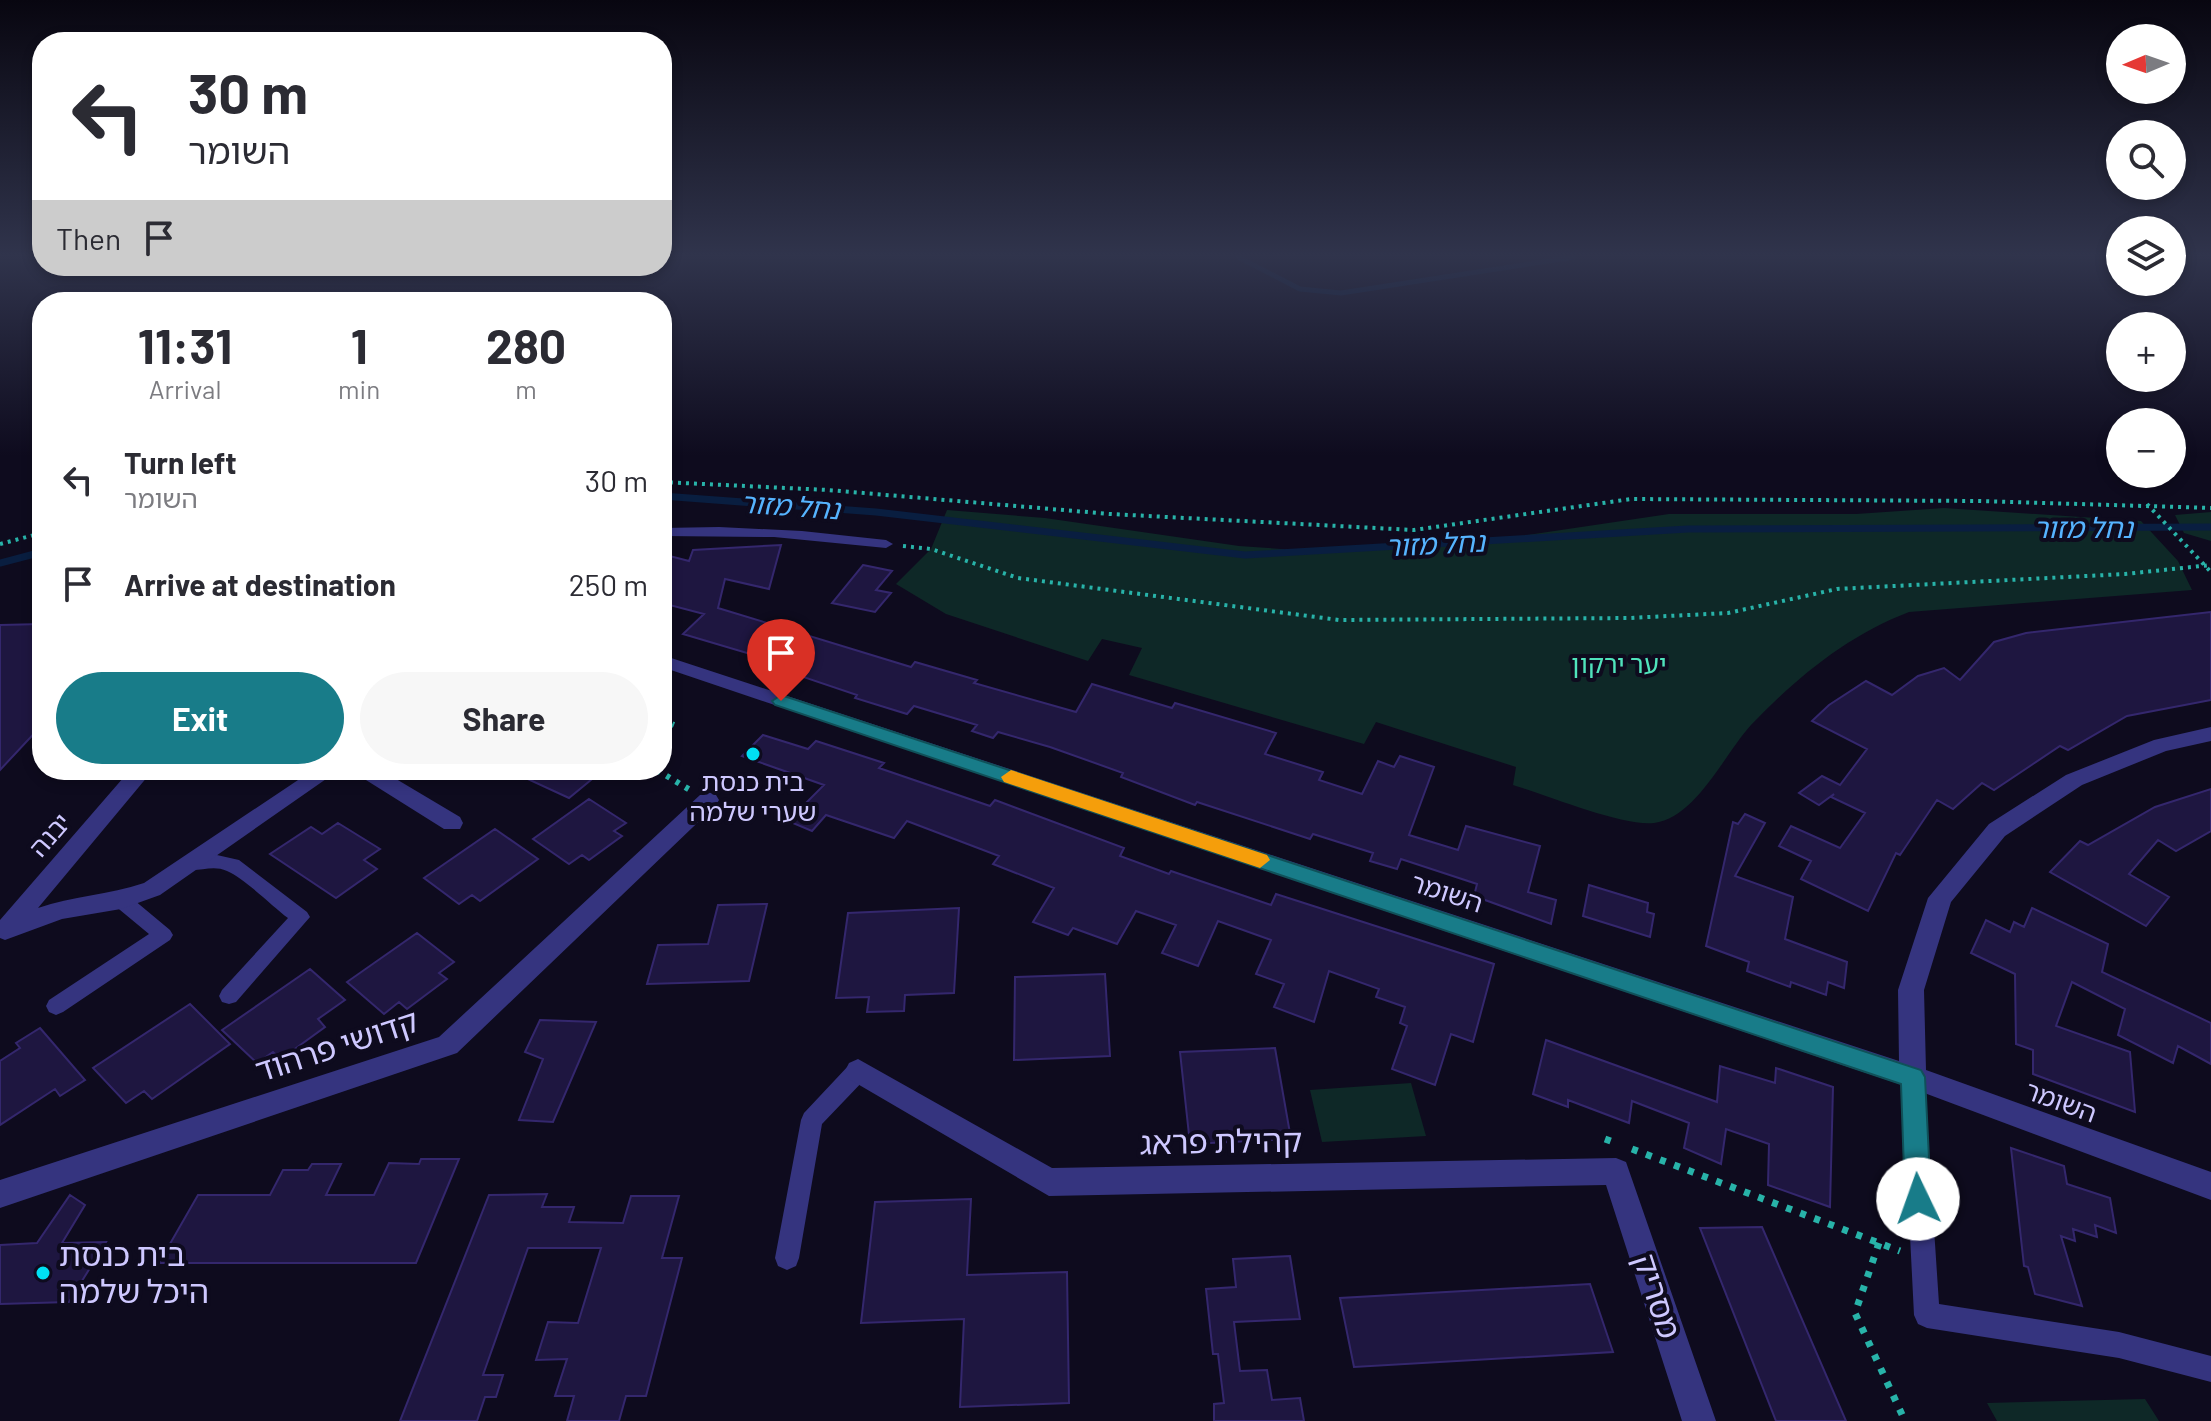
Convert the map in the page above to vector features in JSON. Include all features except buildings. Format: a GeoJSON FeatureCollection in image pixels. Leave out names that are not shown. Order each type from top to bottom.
{"type":"FeatureCollection","features":[{"type":"Feature","properties":{"kind":"street","name":"השומר"},"geometry":{"type":"LineString","coordinates":[[672,664],[1913,1077],[2211,1186]]}},
{"type":"Feature","properties":{"kind":"street"},"geometry":{"type":"LineString","coordinates":[[1913,1077],[1911,990],[1940,898],[1997,830],[2074,780],[2161,745],[2211,734]]}},
{"type":"Feature","properties":{"kind":"street","name":"יבנה"},"geometry":{"type":"LineString","coordinates":[[2,933],[133,780]]}},
{"type":"Feature","properties":{"kind":"street"},"geometry":{"type":"LineString","coordinates":[[2,933],[60,910],[121,900],[152,889],[313,780]]}},
{"type":"Feature","properties":{"kind":"street"},"geometry":{"type":"LineString","coordinates":[[381,780],[452,823]]}},
{"type":"Feature","properties":{"kind":"street","name":"קדושי פרהוד"},"geometry":{"type":"LineString","coordinates":[[0,1194],[448,1045],[708,800]]}},
{"type":"Feature","properties":{"kind":"street","name":"קהילת פראג"},"geometry":{"type":"LineString","coordinates":[[858,1071],[1049,1182],[1616,1171]]}},
{"type":"Feature","properties":{"kind":"street","name":"מסריק"},"geometry":{"type":"LineString","coordinates":[[1616,1171],[1699,1421]]}},
{"type":"Feature","properties":{"kind":"lane"},"geometry":{"type":"LineString","coordinates":[[672,532],[794,531],[886,544]]}},
{"type":"Feature","properties":{"kind":"lane"},"geometry":{"type":"LineString","coordinates":[[187,865],[208,860],[233,865],[300,917],[229,996]]}},
{"type":"Feature","properties":{"kind":"lane"},"geometry":{"type":"LineString","coordinates":[[56,1006],[163,935],[121,900]]}},
{"type":"Feature","properties":{"kind":"lane"},"geometry":{"type":"LineString","coordinates":[[787,1258],[812,1120],[858,1071]]}},
{"type":"Feature","properties":{"kind":"lane"},"geometry":{"type":"LineString","coordinates":[[1913,1077],[1921,1259],[1927,1315],[2119,1345],[2211,1369]]}},
{"type":"Feature","properties":{"kind":"path"},"geometry":{"type":"LineString","coordinates":[[672,482],[828,490],[1110,514],[1414,530],[1631,499],[2147,504],[2211,508]]}},
{"type":"Feature","properties":{"kind":"path"},"geometry":{"type":"LineString","coordinates":[[2147,504],[2211,572]]}},
{"type":"Feature","properties":{"kind":"path"},"geometry":{"type":"LineString","coordinates":[[0,544],[32,536]]}},
{"type":"Feature","properties":{"kind":"path"},"geometry":{"type":"LineString","coordinates":[[886,544],[931,549],[1018,578],[1339,620],[1629,618],[1728,613],[1837,589],[2098,576],[2211,565]]}},
{"type":"Feature","properties":{"kind":"path"},"geometry":{"type":"LineString","coordinates":[[672,779],[708,800]]}},
{"type":"Feature","properties":{"kind":"path"},"geometry":{"type":"LineString","coordinates":[[1605,1139],[1921,1259]]}},
{"type":"Feature","properties":{"kind":"path"},"geometry":{"type":"LineString","coordinates":[[1879,1243],[1855,1313],[1905,1421]]}},
{"type":"Feature","properties":{"kind":"green space","name":"יער ירקון"},"geometry":{"type":"Polygon","coordinates":[[[1944,508],[2141,521],[2178,561],[2192,590],[1909,612],[1844,645],[1786,691],[1751,725],[1708,783],[1683,810],[1669,819],[1654,823],[1605,815],[1513,785],[1516,767],[1376,722],[1364,744],[1129,675],[1142,648],[1102,639],[1088,661],[946,614],[896,584],[931,549],[947,510],[1045,518],[1239,546],[1311,551],[1494,540],[1669,514],[1856,514],[1944,508]]]}},
{"type":"Feature","properties":{"kind":"green space"},"geometry":{"type":"Polygon","coordinates":[[[2211,512],[2211,541],[2184,533],[2175,515],[2211,512]]]}},
{"type":"Feature","properties":{"kind":"green space"},"geometry":{"type":"Polygon","coordinates":[[[1411,1083],[1426,1136],[1322,1142],[1310,1090],[1411,1083]]]}},
{"type":"Feature","properties":{"kind":"green space"},"geometry":{"type":"Polygon","coordinates":[[[2145,1399],[2159,1421],[1997,1421],[1987,1403],[2145,1399]]]}},
{"type":"Feature","properties":{"kind":"waterway","name":"נחל מזור"},"geometry":{"type":"LineString","coordinates":[[672,497],[876,512],[1245,555],[1688,529],[2211,527]]}},
{"type":"Feature","properties":{"kind":"waterway","name":"נחל מזור"},"geometry":{"type":"LineString","coordinates":[[0,563],[32,555]]}},
{"type":"Feature","properties":{"kind":"slow traffic"},"geometry":{"type":"LineString","coordinates":[[1011,777],[1260,860]]}},
{"type":"Feature","properties":{"kind":"place","name":"בית כנסת שערי שלמה"},"geometry":{"type":"Point","coordinates":[753,754]}},
{"type":"Feature","properties":{"kind":"place","name":"בית כנסת היכל שלמה"},"geometry":{"type":"Point","coordinates":[43,1273]}},
{"type":"Feature","properties":{"kind":"route"},"geometry":{"type":"LineString","coordinates":[[781,701],[1913,1077],[1918,1199]]}}]}
